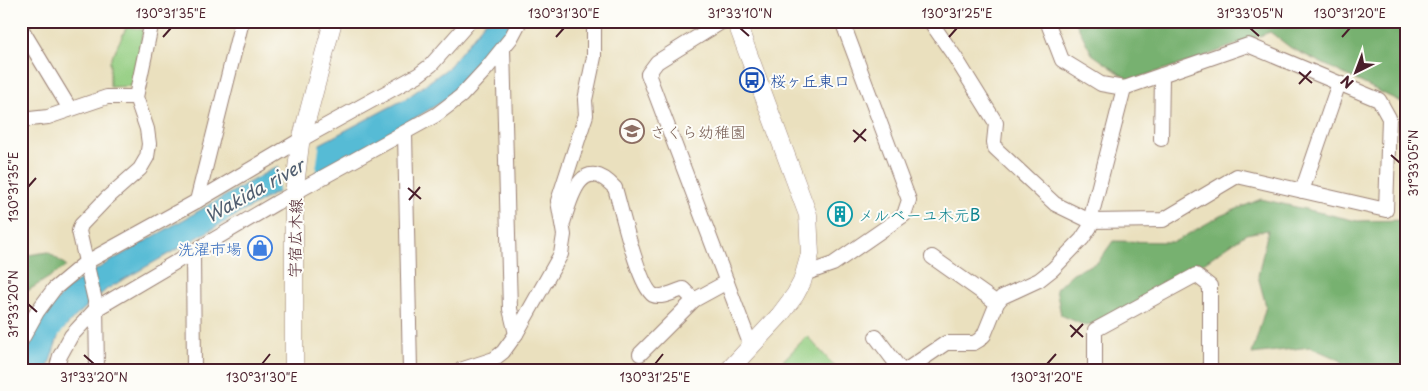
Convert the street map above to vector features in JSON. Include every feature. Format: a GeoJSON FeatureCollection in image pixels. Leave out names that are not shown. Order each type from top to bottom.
{"type":"FeatureCollection","features":[{"type":"Feature","properties":{"kind":"street"},"geometry":{"type":"LineString","coordinates":[[97,370],[96,307],[79,231],[81,225],[106,199],[140,169],[147,157],[149,144],[147,129],[136,96],[152,21]]}},
{"type":"Feature","properties":{"kind":"street"},"geometry":{"type":"LineString","coordinates":[[197,201],[242,21]]}},
{"type":"Feature","properties":{"kind":"street","name":"宇宿広木線"},"geometry":{"type":"LineString","coordinates":[[294,370],[294,191],[300,143],[333,21]]}},
{"type":"Feature","properties":{"kind":"street"},"geometry":{"type":"LineString","coordinates":[[21,341],[37,312],[54,289],[86,267],[197,201],[418,75],[432,65],[470,21]]}},
{"type":"Feature","properties":{"kind":"street"},"geometry":{"type":"LineString","coordinates":[[56,370],[60,356],[70,336],[96,307],[193,252],[294,191],[436,114],[461,96],[502,49],[520,21]]}},
{"type":"Feature","properties":{"kind":"street"},"geometry":{"type":"LineString","coordinates":[[460,370],[494,359],[503,352],[516,334],[561,254],[564,235],[558,201],[586,115],[585,100],[594,56],[594,21]]}},
{"type":"Feature","properties":{"kind":"street"},"geometry":{"type":"LineString","coordinates":[[723,21],[656,62],[648,74],[751,346]]}},
{"type":"Feature","properties":{"kind":"street"},"geometry":{"type":"LineString","coordinates":[[729,370],[796,295],[810,254],[808,215],[736,21]]}},
{"type":"Feature","properties":{"kind":"street"},"geometry":{"type":"LineString","coordinates":[[804,274],[833,264],[904,214],[909,200],[842,21]]}},
{"type":"Feature","properties":{"kind":"street"},"geometry":{"type":"LineString","coordinates":[[930,21],[996,123],[994,142],[996,148],[1055,204],[1090,221],[1163,220],[1237,176],[1386,210],[1389,118],[1379,100],[1248,45],[1124,88],[1101,84],[1062,60],[1047,21]]}},
{"type":"Feature","properties":{"kind":"street"},"geometry":{"type":"LineString","coordinates":[[21,28],[70,109]]}},
{"type":"Feature","properties":{"kind":"street"},"geometry":{"type":"LineString","coordinates":[[502,49],[510,308],[516,334]]}},
{"type":"Feature","properties":{"kind":"street"},"geometry":{"type":"LineString","coordinates":[[1161,139],[1162,75]]}},
{"type":"Feature","properties":{"kind":"street"},"geometry":{"type":"LineString","coordinates":[[1302,191],[1339,83]]}},
{"type":"Feature","properties":{"kind":"street"},"geometry":{"type":"LineString","coordinates":[[906,370],[946,343],[974,343],[979,340],[984,335],[997,303],[1002,297],[1039,280],[1053,269],[1082,239],[1090,227],[1124,88]]}},
{"type":"Feature","properties":{"kind":"street"},"geometry":{"type":"LineString","coordinates":[[21,120],[48,116],[106,97],[136,96]]}},
{"type":"Feature","properties":{"kind":"street"},"geometry":{"type":"LineString","coordinates":[[404,133],[410,370]]}},
{"type":"Feature","properties":{"kind":"street"},"geometry":{"type":"LineString","coordinates":[[562,224],[573,191],[579,182],[593,174],[600,176],[615,188],[639,269],[648,289],[654,295],[660,296],[684,289],[694,300]]}},
{"type":"Feature","properties":{"kind":"street"},"geometry":{"type":"LineString","coordinates":[[193,252],[194,370]]}},
{"type":"Feature","properties":{"kind":"street"},"geometry":{"type":"LineString","coordinates":[[932,257],[997,303]]}},
{"type":"Feature","properties":{"kind":"street"},"geometry":{"type":"LineString","coordinates":[[1095,370],[1095,330],[1196,275],[1210,286],[1210,370]]}},
{"type":"Feature","properties":{"kind":"street"},"geometry":{"type":"LineString","coordinates":[[640,354],[694,300],[727,282]]}},
{"type":"Feature","properties":{"kind":"street"},"geometry":{"type":"LineString","coordinates":[[876,337],[901,370]]}},
{"type":"Feature","properties":{"kind":"green space"},"geometry":{"type":"Polygon","coordinates":[[[1075,21],[1407,21],[1407,105],[1291,48],[1270,32],[1192,61],[1129,80],[1092,54],[1075,21]]]}},
{"type":"Feature","properties":{"kind":"green space"},"geometry":{"type":"Polygon","coordinates":[[[127,26],[143,30],[133,86],[110,87],[110,61],[127,26]]]}},
{"type":"Feature","properties":{"kind":"green space"},"geometry":{"type":"Polygon","coordinates":[[[1261,199],[1357,221],[1407,220],[1407,370],[1343,370],[1342,361],[1310,347],[1252,354],[1266,306],[1258,276],[1268,230],[1246,234],[1127,315],[1086,326],[1061,315],[1056,289],[1073,273],[1098,262],[1113,241],[1174,242],[1220,216],[1261,199]]]}},
{"type":"Feature","properties":{"kind":"green space"},"geometry":{"type":"Polygon","coordinates":[[[48,252],[67,266],[26,292],[21,299],[21,256],[48,252]]]}},
{"type":"Feature","properties":{"kind":"green space"},"geometry":{"type":"Polygon","coordinates":[[[807,336],[838,370],[774,370],[807,336]]]}},
{"type":"Feature","properties":{"kind":"water"},"geometry":{"type":"Polygon","coordinates":[[[486,21],[513,21],[493,52],[460,91],[330,169],[272,195],[107,289],[76,316],[59,334],[47,370],[27,370],[50,308],[69,287],[107,263],[269,171],[407,98],[448,68],[486,21]]]}},
{"type":"Feature","properties":{"kind":"pier"},"geometry":{"type":"Polygon","coordinates":[[[320,141],[315,177],[278,196],[279,163],[320,141]]]}},
{"type":"Feature","properties":{"kind":"waterway","name":"Wakida river"},"geometry":{"type":"LineString","coordinates":[[27,370],[35,346],[57,317]]}},
{"type":"Feature","properties":{"kind":"place","name":"桜ヶ丘東口"},"geometry":{"type":"Point","coordinates":[752,80]}},
{"type":"Feature","properties":{"kind":"place","name":"さくら幼稚園"},"geometry":{"type":"Point","coordinates":[632,131]}},
{"type":"Feature","properties":{"kind":"place","name":"メルベーユ木元B"},"geometry":{"type":"Point","coordinates":[840,214]}},
{"type":"Feature","properties":{"kind":"place","name":"洗濯市場"},"geometry":{"type":"Point","coordinates":[260,248]}}]}
